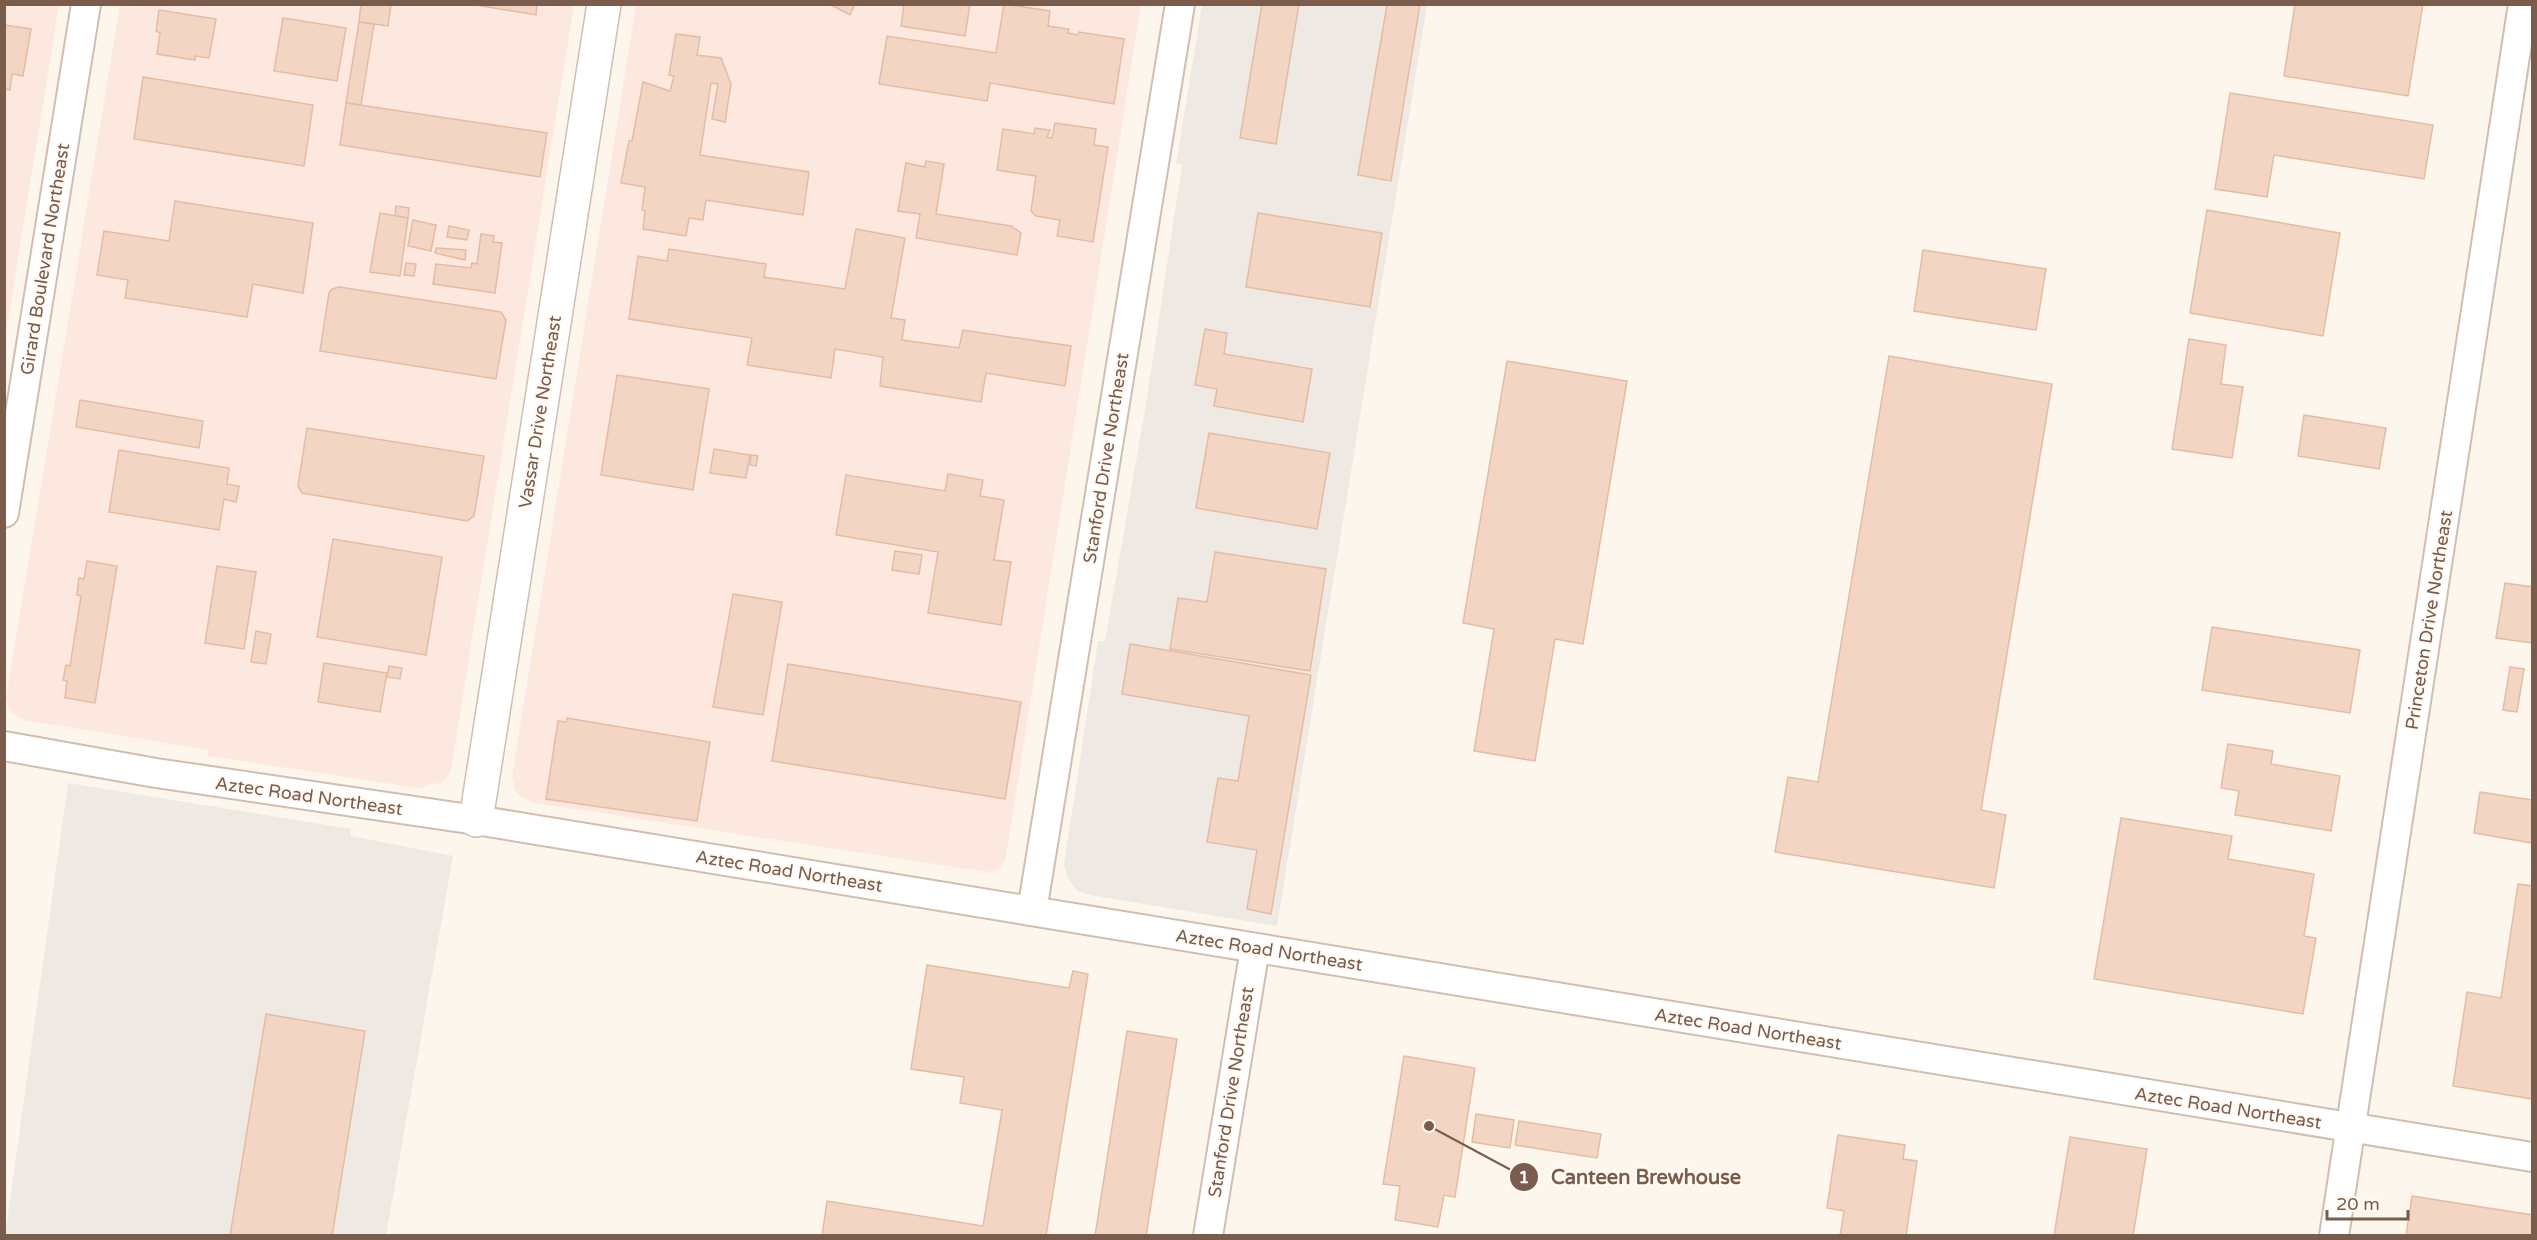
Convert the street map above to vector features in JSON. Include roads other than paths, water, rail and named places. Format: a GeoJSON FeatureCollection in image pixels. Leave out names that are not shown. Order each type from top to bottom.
{"type":"FeatureCollection","features":[{"type":"Feature","properties":{"kind":"street","name":"Girard Boulevard Northeast"},"geometry":{"type":"LineString","coordinates":[[4,513],[86,4]]}},
{"type":"Feature","properties":{"kind":"street","name":"Vassar Drive Northeast"},"geometry":{"type":"LineString","coordinates":[[476,820],[604,4]]}},
{"type":"Feature","properties":{"kind":"street","name":"Stanford Drive Northeast"},"geometry":{"type":"LineString","coordinates":[[1032,911],[1180,4]]}},
{"type":"Feature","properties":{"kind":"street","name":"Princeton Drive Northeast"},"geometry":{"type":"LineString","coordinates":[[2334,1236],[2523,4]]}},
{"type":"Feature","properties":{"kind":"street","name":"Aztec Road Northeast"},"geometry":{"type":"LineString","coordinates":[[4,746],[156,773],[476,820],[2532,1157]]}},
{"type":"Feature","properties":{"kind":"street","name":"Stanford Drive Northeast"},"geometry":{"type":"LineString","coordinates":[[1208,1236],[1255,948]]}},
{"type":"Feature","properties":{"kind":"place","name":"Canteen Brewhouse"},"geometry":{"type":"Point","coordinates":[1429,1126]}}]}
